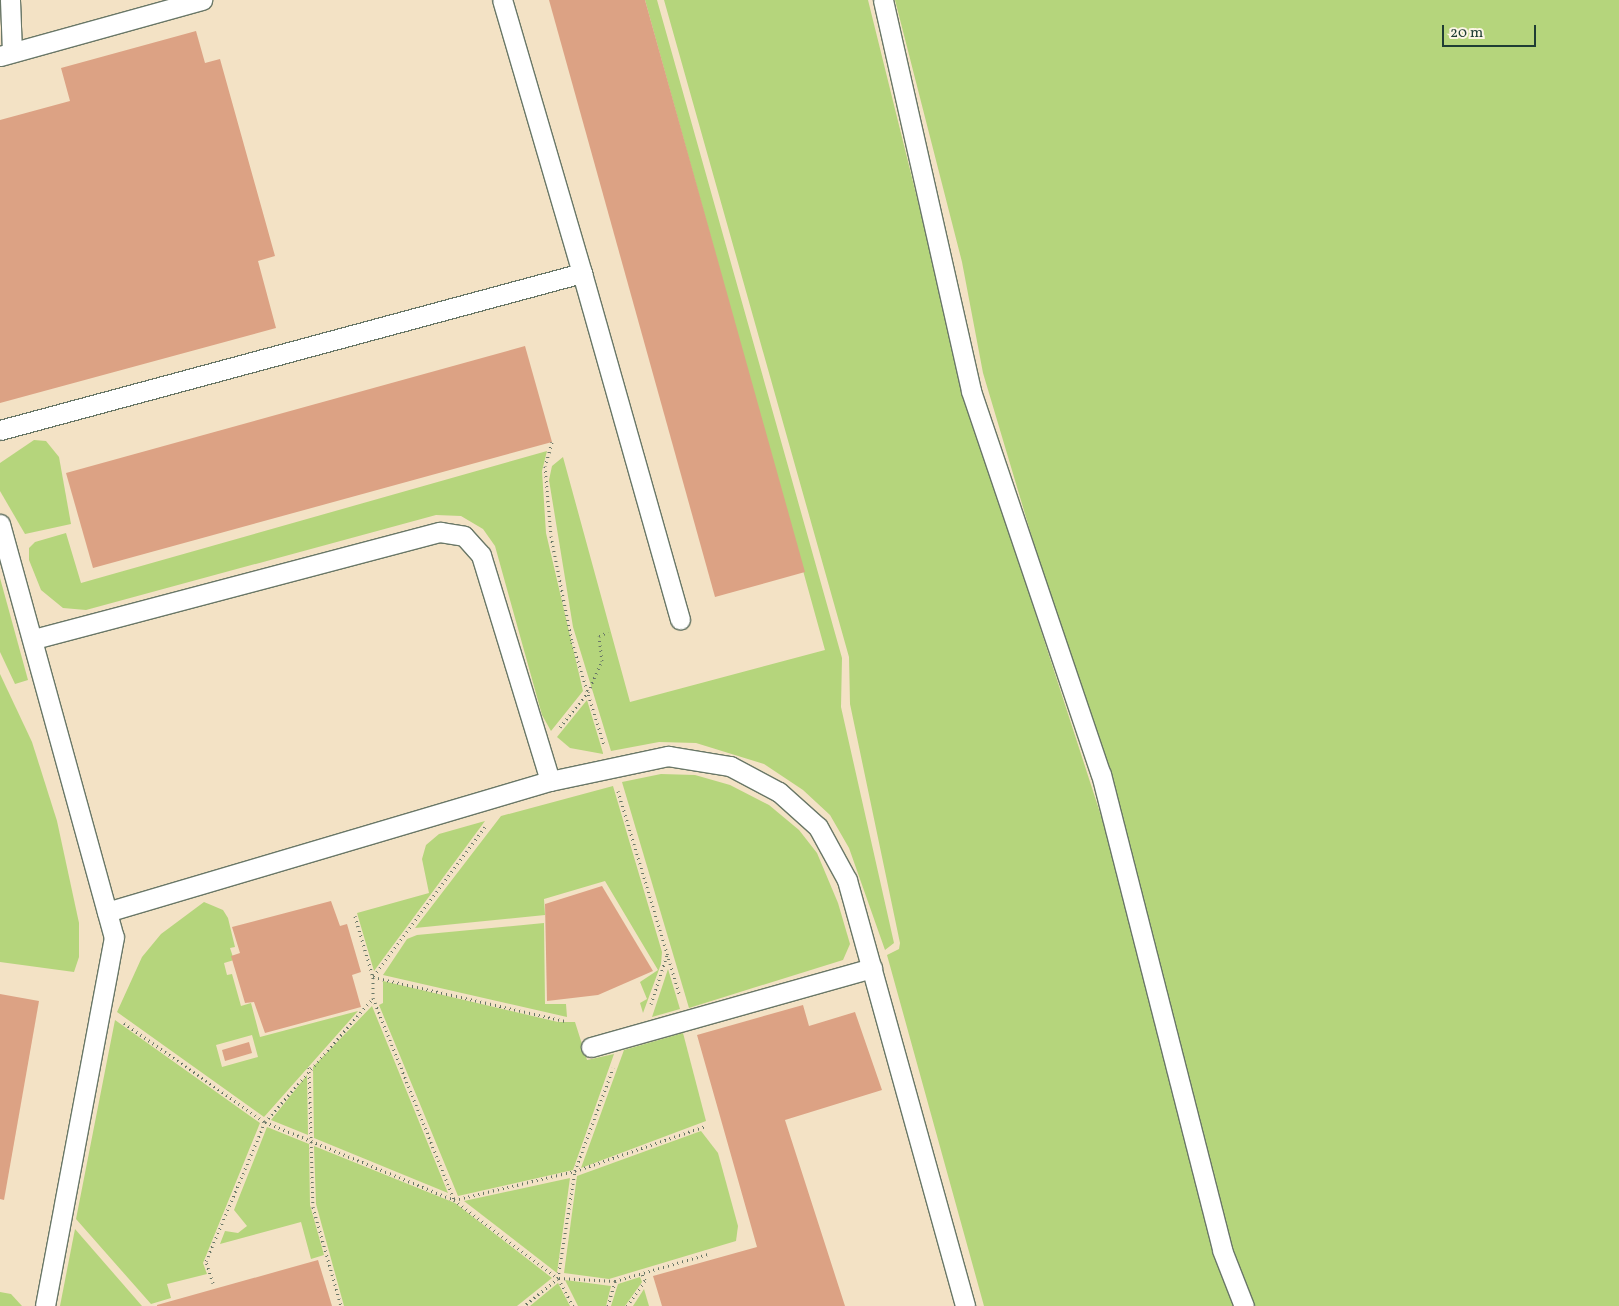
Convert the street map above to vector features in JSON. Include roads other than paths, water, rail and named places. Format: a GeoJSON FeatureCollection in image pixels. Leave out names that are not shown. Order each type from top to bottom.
{"type":"FeatureCollection","features":[{"type":"Feature","properties":{"kind":"lane"},"geometry":{"type":"LineString","coordinates":[[10,0],[6,54],[202,0]]}},
{"type":"Feature","properties":{"kind":"lane"},"geometry":{"type":"LineString","coordinates":[[502,0],[680,619]]}},
{"type":"Feature","properties":{"kind":"lane"},"geometry":{"type":"LineString","coordinates":[[883,0],[971,390],[1101,774],[1222,1250],[1244,1306]]}},
{"type":"Feature","properties":{"kind":"lane"},"geometry":{"type":"LineString","coordinates":[[0,430],[582,273]]}},
{"type":"Feature","properties":{"kind":"lane"},"geometry":{"type":"LineString","coordinates":[[0,524],[34,639],[114,937],[44,1306]]}},
{"type":"Feature","properties":{"kind":"lane"},"geometry":{"type":"LineString","coordinates":[[34,639],[440,532],[464,536],[481,555],[550,781]]}},
{"type":"Feature","properties":{"kind":"lane"},"geometry":{"type":"LineString","coordinates":[[107,912],[550,781],[668,756],[730,766],[779,792],[818,827],[847,880],[965,1306]]}},
{"type":"Feature","properties":{"kind":"lane"},"geometry":{"type":"LineString","coordinates":[[591,1047],[872,968]]}}]}
